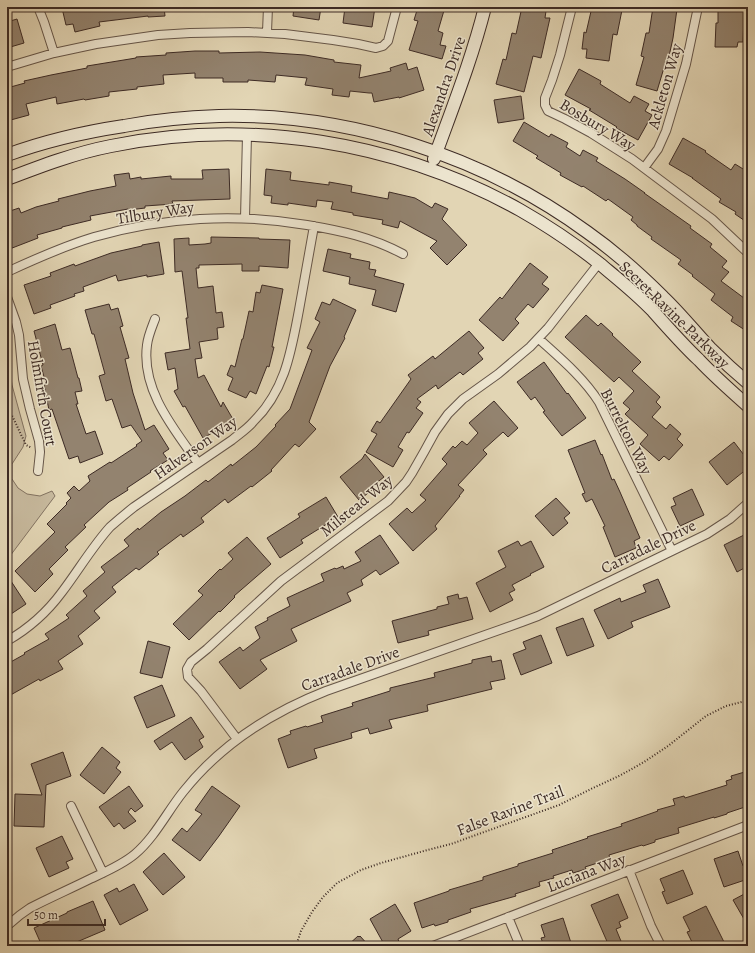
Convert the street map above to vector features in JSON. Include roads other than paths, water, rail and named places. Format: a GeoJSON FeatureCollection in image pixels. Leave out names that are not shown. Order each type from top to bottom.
{"type":"FeatureCollection","features":[{"type":"Feature","properties":{"kind":"main road","name":"Alexandra Drive"},"geometry":{"type":"LineString","coordinates":[[430,170],[472,53],[485,7]]}},
{"type":"Feature","properties":{"kind":"main road","name":"Secret Ravine Parkway"},"geometry":{"type":"LineString","coordinates":[[7,155],[58,139],[103,129],[156,121],[220,116],[278,118],[313,122],[383,136],[412,144],[480,170],[507,183],[557,211],[587,232],[610,249],[647,281],[665,298],[713,350],[748,383]]}},
{"type":"Feature","properties":{"kind":"main road","name":"Secret Ravine Parkway"},"geometry":{"type":"LineString","coordinates":[[7,179],[40,166],[86,152],[159,138],[187,136],[220,134],[278,136],[312,140],[378,153],[430,170],[472,186],[500,199],[522,211],[573,244],[617,278],[652,310],[700,362],[748,406]]}},
{"type":"Feature","properties":{"kind":"main road"},"geometry":{"type":"LineString","coordinates":[[599,263],[610,249]]}},
{"type":"Feature","properties":{"kind":"street"},"geometry":{"type":"LineString","coordinates":[[38,7],[54,53]]}},
{"type":"Feature","properties":{"kind":"street"},"geometry":{"type":"LineString","coordinates":[[266,32],[268,7]]}},
{"type":"Feature","properties":{"kind":"street"},"geometry":{"type":"LineString","coordinates":[[7,67],[54,53],[96,44],[158,35],[218,32],[266,32],[333,40],[376,48],[383,46],[388,41],[397,7]]}},
{"type":"Feature","properties":{"kind":"street","name":"Bosbury Way"},"geometry":{"type":"LineString","coordinates":[[572,7],[560,55],[545,98],[545,105],[548,111],[591,133],[632,159],[712,219],[748,253]]}},
{"type":"Feature","properties":{"kind":"street","name":"Ackleton Way"},"geometry":{"type":"LineString","coordinates":[[644,168],[658,149],[666,131],[686,64],[698,7]]}},
{"type":"Feature","properties":{"kind":"street"},"geometry":{"type":"LineString","coordinates":[[245,218],[247,135]]}},
{"type":"Feature","properties":{"kind":"street","name":"Tilbury Way"},"geometry":{"type":"LineString","coordinates":[[7,272],[65,247],[112,233],[168,222],[203,219],[245,218],[314,226],[358,235],[373,240],[403,254]]}},
{"type":"Feature","properties":{"kind":"street","name":"Halverson Way"},"geometry":{"type":"LineString","coordinates":[[7,641],[23,631],[49,607],[61,593],[99,540],[120,518],[232,440],[253,423],[261,414],[274,396],[289,360],[314,226]]}},
{"type":"Feature","properties":{"kind":"street","name":"Milstead Way"},"geometry":{"type":"LineString","coordinates":[[237,739],[201,691],[188,677],[187,669],[191,662],[281,581],[388,501],[406,482],[419,463],[440,423],[455,406],[510,365],[539,339],[599,263]]}},
{"type":"Feature","properties":{"kind":"street","name":"Holmfirth Court"},"geometry":{"type":"LineString","coordinates":[[7,297],[19,335],[23,379],[39,441],[40,452],[38,471]]}},
{"type":"Feature","properties":{"kind":"street"},"geometry":{"type":"LineString","coordinates":[[155,319],[148,337],[147,366],[155,395],[168,420],[198,463]]}},
{"type":"Feature","properties":{"kind":"street","name":"Burrelton Way"},"geometry":{"type":"LineString","coordinates":[[539,339],[581,378],[599,402],[672,551]]}},
{"type":"Feature","properties":{"kind":"street","name":"Carradale Drive"},"geometry":{"type":"LineString","coordinates":[[7,926],[30,908],[103,873],[135,854],[157,829],[176,801],[213,759],[237,739],[263,721],[299,702],[333,688],[527,620],[553,609],[720,526],[739,512],[748,503]]}},
{"type":"Feature","properties":{"kind":"street"},"geometry":{"type":"LineString","coordinates":[[71,806],[103,873]]}},
{"type":"Feature","properties":{"kind":"street","name":"Luciana Way"},"geometry":{"type":"LineString","coordinates":[[433,946],[748,824]]}},
{"type":"Feature","properties":{"kind":"street"},"geometry":{"type":"LineString","coordinates":[[629,870],[651,926],[661,946]]}},
{"type":"Feature","properties":{"kind":"street"},"geometry":{"type":"LineString","coordinates":[[508,917],[520,946]]}}]}
